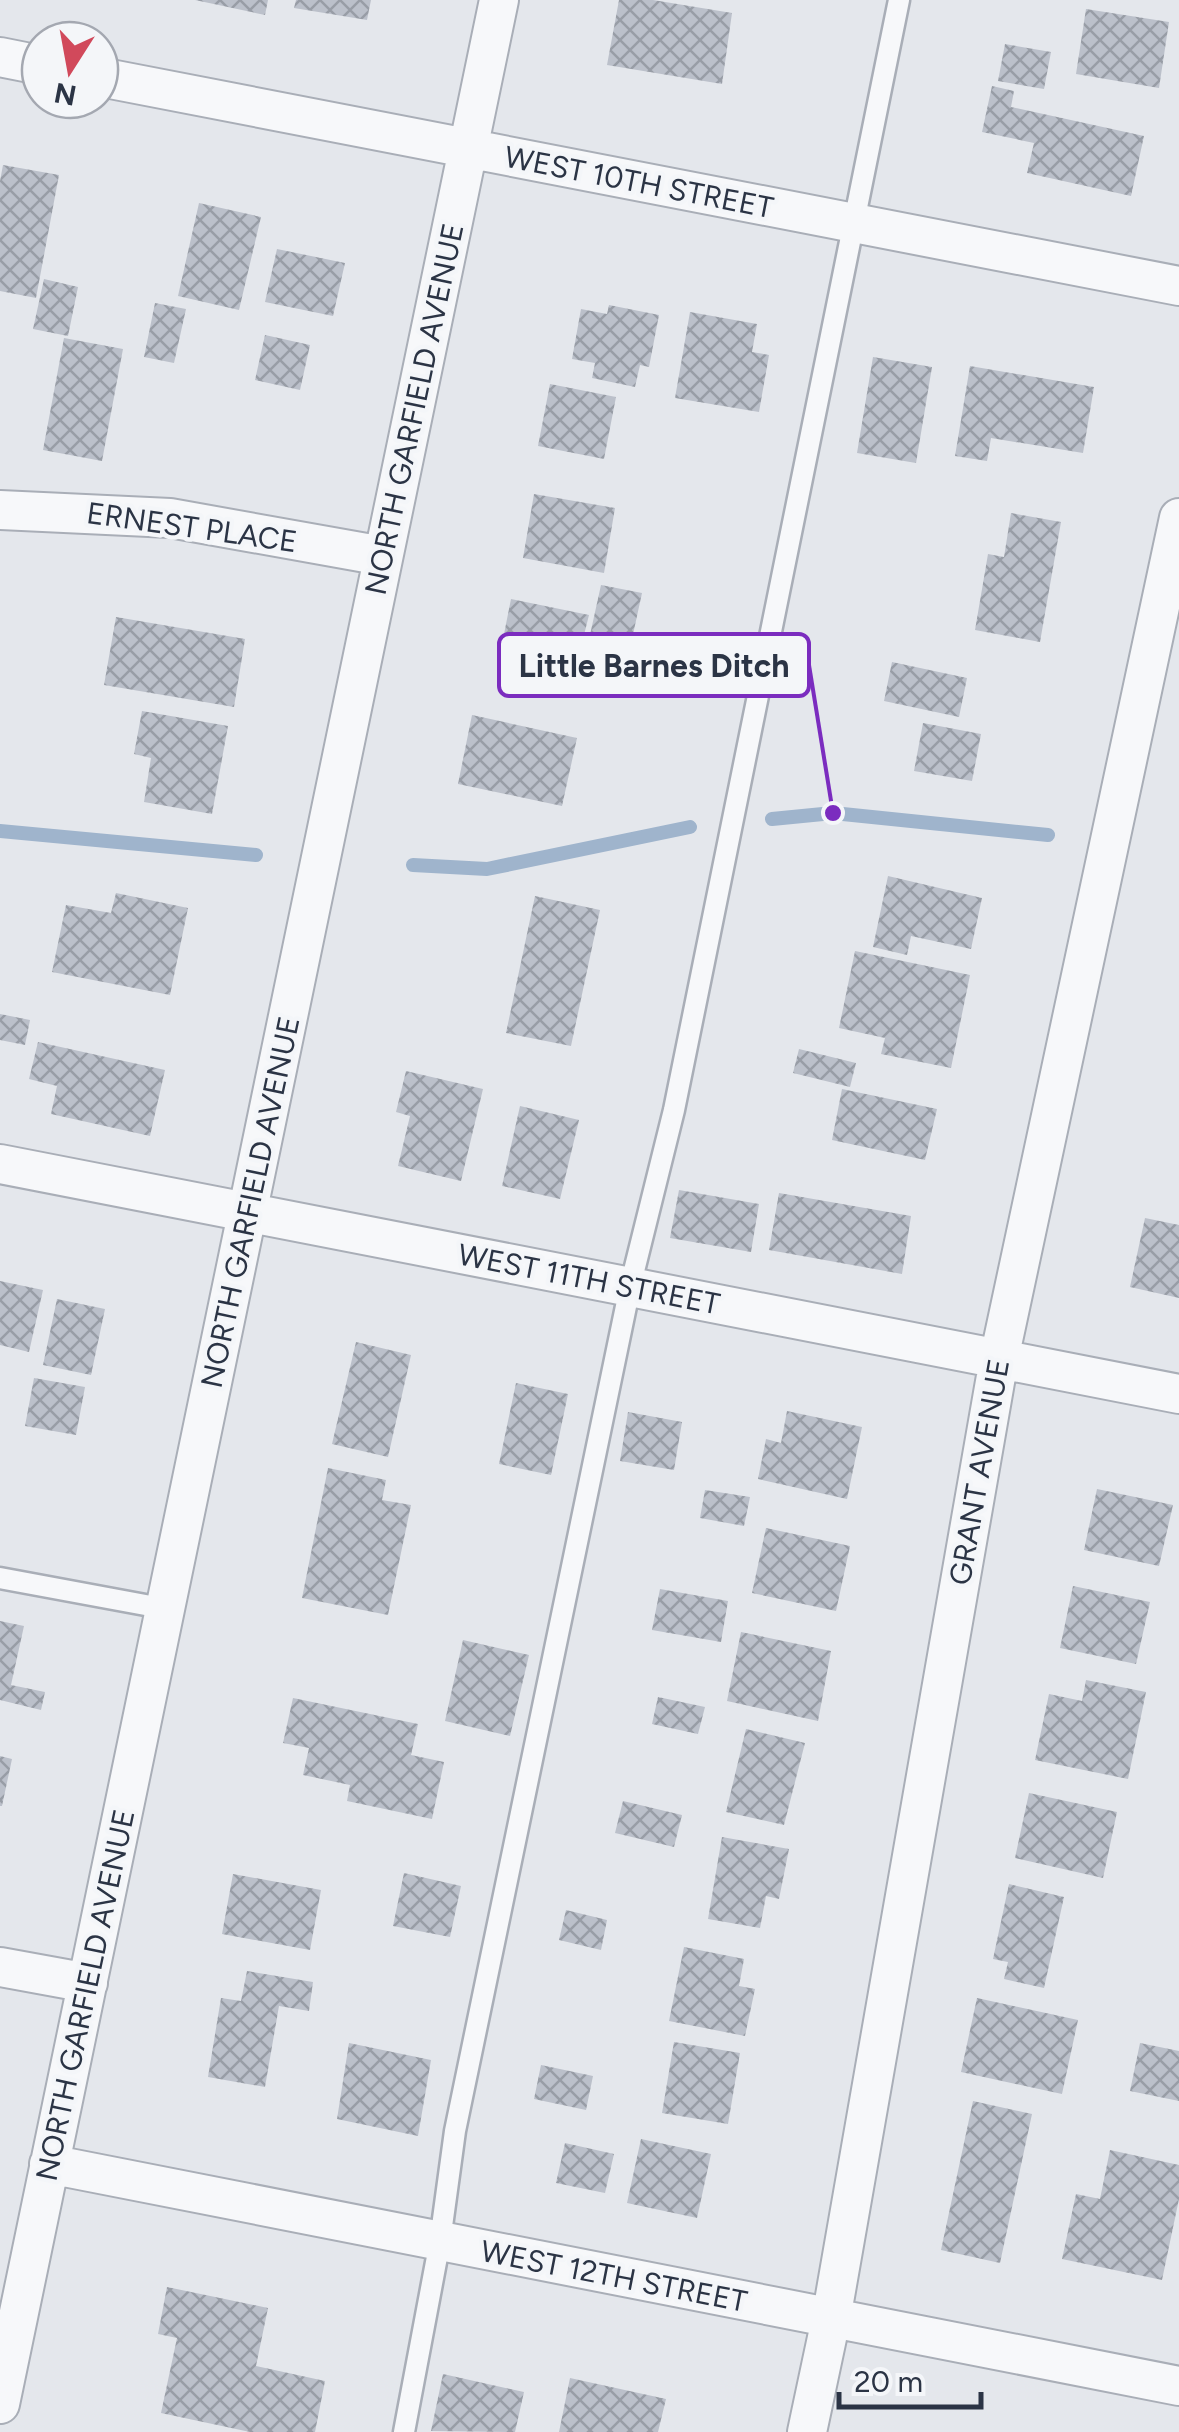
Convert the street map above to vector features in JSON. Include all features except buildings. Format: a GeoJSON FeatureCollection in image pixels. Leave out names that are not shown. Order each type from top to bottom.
{"type":"FeatureCollection","features":[{"type":"Feature","properties":{"kind":"street","name":"NORTH GARFIELD AVENUE"},"geometry":{"type":"LineString","coordinates":[[0,2404],[498,0]]}},
{"type":"Feature","properties":{"kind":"street","name":"WEST 10TH STREET"},"geometry":{"type":"LineString","coordinates":[[120,80],[1179,286]]}},
{"type":"Feature","properties":{"kind":"street","name":"ERNEST PLACE"},"geometry":{"type":"LineString","coordinates":[[0,510],[170,518],[383,556]]}},
{"type":"Feature","properties":{"kind":"street","name":"GRANT AVENUE"},"geometry":{"type":"LineString","coordinates":[[807,2432],[999,1359],[1179,518]]}},
{"type":"Feature","properties":{"kind":"street","name":"WEST 11TH STREET"},"geometry":{"type":"LineString","coordinates":[[0,1164],[1179,1394]]}},
{"type":"Feature","properties":{"kind":"street"},"geometry":{"type":"LineString","coordinates":[[0,1967],[88,1983]]}},
{"type":"Feature","properties":{"kind":"street","name":"WEST 12TH STREET"},"geometry":{"type":"LineString","coordinates":[[49,2164],[1179,2386]]}},
{"type":"Feature","properties":{"kind":"lane"},"geometry":{"type":"LineString","coordinates":[[404,2432],[440,2241],[455,2131],[630,1288],[674,1110],[899,0]]}},
{"type":"Feature","properties":{"kind":"lane"},"geometry":{"type":"LineString","coordinates":[[0,1578],[167,1609]]}},
{"type":"Feature","properties":{"kind":"waterway"},"geometry":{"type":"LineString","coordinates":[[772,819],[833,813],[1048,835]]}},
{"type":"Feature","properties":{"kind":"waterway"},"geometry":{"type":"LineString","coordinates":[[413,865],[487,869],[690,827]]}},
{"type":"Feature","properties":{"kind":"waterway"},"geometry":{"type":"LineString","coordinates":[[0,831],[256,855]]}},
{"type":"Feature","properties":{"kind":"place","name":"Little Barnes Ditch"},"geometry":{"type":"Point","coordinates":[833,813]}}]}
